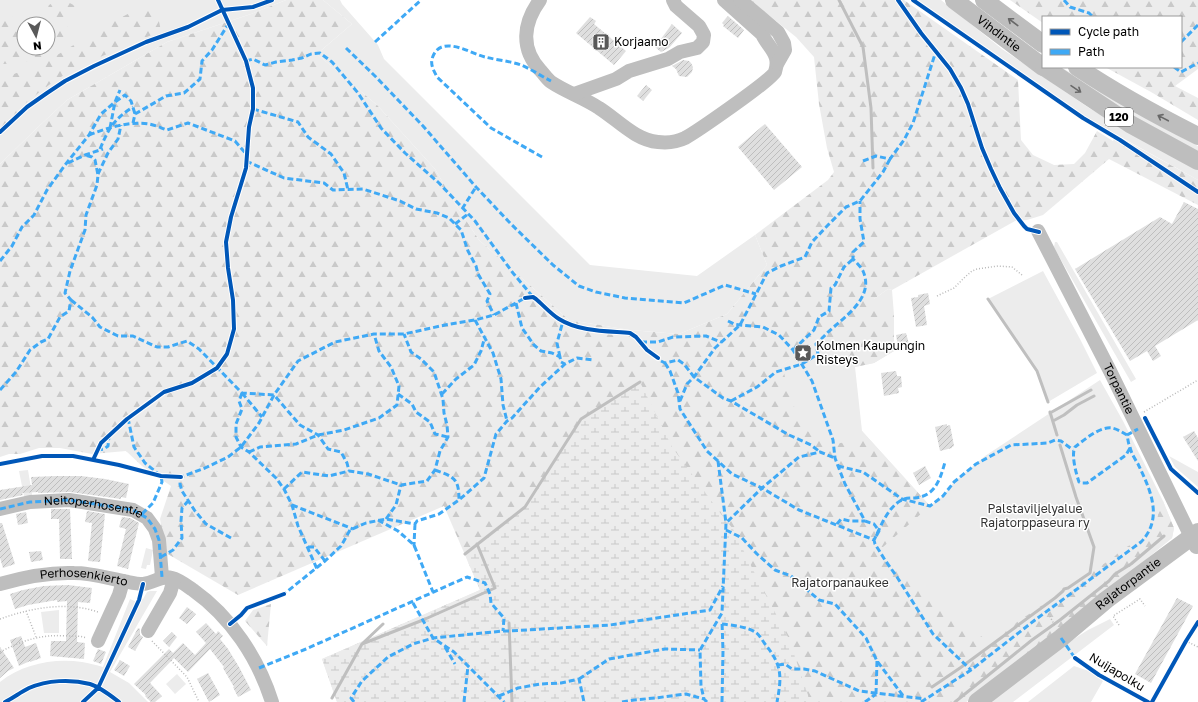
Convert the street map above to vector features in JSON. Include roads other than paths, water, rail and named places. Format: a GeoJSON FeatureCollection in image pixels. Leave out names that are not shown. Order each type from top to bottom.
{"type":"FeatureCollection","features":[{"type":"Feature","properties":{"kind":"main road","name":"Vihdintie"},"geometry":{"type":"LineString","coordinates":[[954,0],[1042,66]]}},
{"type":"Feature","properties":{"kind":"main road","name":"Vihdintie"},"geometry":{"type":"LineString","coordinates":[[984,0],[1042,43]]}},
{"type":"Feature","properties":{"kind":"main road","name":"Vihdintie"},"geometry":{"type":"LineString","coordinates":[[1045,68],[1130,124],[1198,161]]}},
{"type":"Feature","properties":{"kind":"main road","name":"120"},"geometry":{"type":"LineString","coordinates":[[1079,68],[1136,103],[1198,136]]}},
{"type":"Feature","properties":{"kind":"main road","name":"Rajatorpantie"},"geometry":{"type":"LineString","coordinates":[[977,702],[1058,633],[1106,612],[1195,541]]}},
{"type":"Feature","properties":{"kind":"street"},"geometry":{"type":"LineString","coordinates":[[540,0],[534,9],[527,26],[526,38],[528,52],[538,68],[550,82],[599,108],[636,134],[647,140],[658,142],[676,141],[684,138],[731,107],[774,74],[777,64],[785,50],[784,43],[778,32],[740,0]]}},
{"type":"Feature","properties":{"kind":"street"},"geometry":{"type":"LineString","coordinates":[[574,94],[616,80],[629,71],[668,59],[680,52],[697,48],[703,42],[704,35],[699,26],[676,6],[673,0]]}},
{"type":"Feature","properties":{"kind":"street"},"geometry":{"type":"LineString","coordinates":[[724,0],[762,34],[765,41],[775,54],[777,64]]}},
{"type":"Feature","properties":{"kind":"street","name":"Torpantie"},"geometry":{"type":"LineString","coordinates":[[1038,231],[1195,541]]}},
{"type":"Feature","properties":{"kind":"street","name":"Neitoperhosentie"},"geometry":{"type":"LineString","coordinates":[[0,509],[30,502],[69,500],[133,510],[147,518],[155,529],[168,578]]}},
{"type":"Feature","properties":{"kind":"street","name":"Perhosenkierto"},"geometry":{"type":"LineString","coordinates":[[0,584],[35,575],[60,573],[75,573],[143,584],[168,578]]}},
{"type":"Feature","properties":{"kind":"street"},"geometry":{"type":"LineString","coordinates":[[148,631],[170,593],[168,578],[182,583],[216,609],[240,637],[259,668],[272,702]]}},
{"type":"Feature","properties":{"kind":"street"},"geometry":{"type":"LineString","coordinates":[[98,641],[119,595],[123,581]]}},
{"type":"Feature","properties":{"kind":"waterway"},"geometry":{"type":"LineString","coordinates":[[839,0],[863,47],[871,108],[873,168]]}},
{"type":"Feature","properties":{"kind":"waterway"},"geometry":{"type":"LineString","coordinates":[[988,299],[1037,371],[1048,402]]}},
{"type":"Feature","properties":{"kind":"waterway"},"geometry":{"type":"LineString","coordinates":[[465,554],[525,507],[581,419],[640,382]]}},
{"type":"Feature","properties":{"kind":"waterway"},"geometry":{"type":"LineString","coordinates":[[1050,413],[1091,390]]}},
{"type":"Feature","properties":{"kind":"waterway"},"geometry":{"type":"LineString","coordinates":[[1053,421],[1094,396]]}},
{"type":"Feature","properties":{"kind":"waterway"},"geometry":{"type":"LineString","coordinates":[[1050,412],[1057,435]]}},
{"type":"Feature","properties":{"kind":"waterway"},"geometry":{"type":"LineString","coordinates":[[932,687],[1055,598],[1064,589],[1068,588],[1090,573],[1094,547],[1076,497],[1060,445]]}},
{"type":"Feature","properties":{"kind":"waterway"},"geometry":{"type":"LineString","coordinates":[[955,702],[1109,581],[1115,574],[1131,564],[1164,536]]}},
{"type":"Feature","properties":{"kind":"waterway"},"geometry":{"type":"LineString","coordinates":[[362,644],[423,620],[495,588],[477,544]]}},
{"type":"Feature","properties":{"kind":"waterway"},"geometry":{"type":"LineString","coordinates":[[509,623],[512,702]]}},
{"type":"Feature","properties":{"kind":"waterway"},"geometry":{"type":"LineString","coordinates":[[332,698],[362,644],[383,624]]}},
{"type":"Feature","properties":{"kind":"place","name":"Korjaamo"},"geometry":{"type":"Point","coordinates":[601,42]}},
{"type":"Feature","properties":{"kind":"place","name":"Kolmen Kaupungin Risteys"},"geometry":{"type":"Point","coordinates":[803,353]}},
{"type":"Feature","properties":{"kind":"park label","name":"Palstaviljelyalue Rajatorppaseura ry"},"geometry":{"type":"Point","coordinates":[1035,516]}},
{"type":"Feature","properties":{"kind":"park label","name":"Rajatorpanaukee"},"geometry":{"type":"Point","coordinates":[840,583]}}]}
